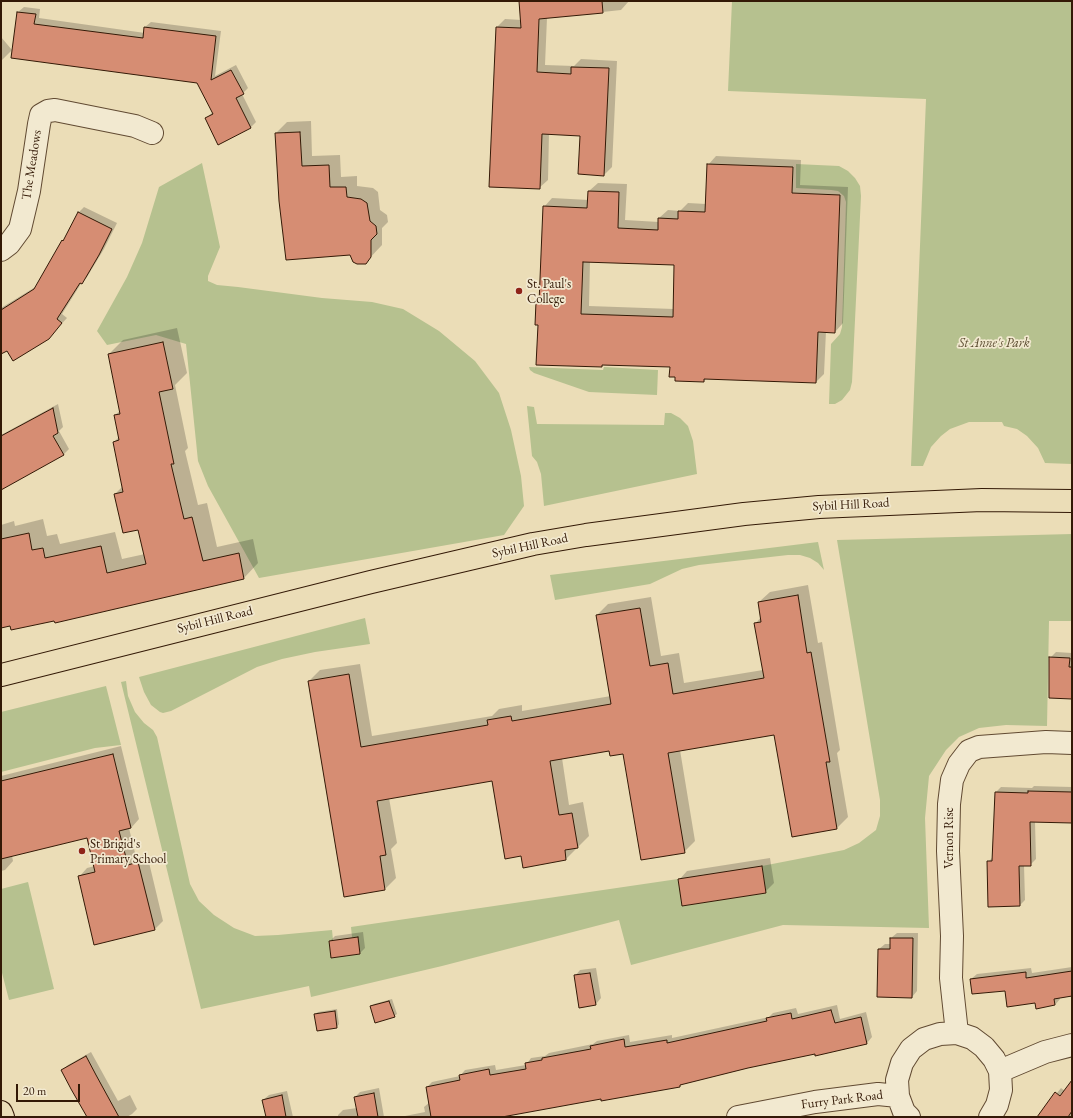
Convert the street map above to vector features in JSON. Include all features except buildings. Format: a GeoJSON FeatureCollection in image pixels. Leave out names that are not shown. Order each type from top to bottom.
{"type":"FeatureCollection","features":[{"type":"Feature","properties":{"kind":"main road","name":"Sybil Hill Road"},"geometry":{"type":"LineString","coordinates":[[1,675],[386,578],[533,544],[586,535],[744,514],[819,507],[982,500],[1072,501]]}},
{"type":"Feature","properties":{"kind":"main road"},"geometry":{"type":"LineString","coordinates":[[1,1112],[4,1117]]}},
{"type":"Feature","properties":{"kind":"street","name":"The Meadows"},"geometry":{"type":"LineString","coordinates":[[1,250],[9,244],[20,229],[29,191],[38,124],[41,116],[48,111],[54,110],[135,126],[152,133]]}},
{"type":"Feature","properties":{"kind":"street","name":"Vernon Rise"},"geometry":{"type":"LineString","coordinates":[[957,1033],[951,978],[952,936],[948,851],[949,804],[952,780],[959,764],[969,752],[979,747],[1046,742],[1072,743]]}},
{"type":"Feature","properties":{"kind":"street","name":"Furry Park Road"},"geometry":{"type":"LineString","coordinates":[[909,1117],[904,1112],[898,1096],[898,1080],[902,1063],[911,1050],[924,1039],[940,1034],[957,1033],[972,1038],[984,1047],[994,1059],[1000,1071],[1001,1090],[997,1105],[990,1117]]}},
{"type":"Feature","properties":{"kind":"street"},"geometry":{"type":"LineString","coordinates":[[1000,1071],[1045,1052],[1072,1045]]}},
{"type":"Feature","properties":{"kind":"street","name":"Furry Park Road"},"geometry":{"type":"LineString","coordinates":[[738,1117],[815,1102],[878,1094],[898,1096]]}},
{"type":"Feature","properties":{"kind":"green space","name":"St Anne's Park"},"geometry":{"type":"Polygon","coordinates":[[[732,1],[1072,1],[1072,464],[1045,463],[1038,448],[1027,436],[1017,429],[1004,426],[1002,422],[969,422],[950,429],[941,436],[931,447],[923,466],[911,466],[926,99],[728,91],[732,1]]]}},
{"type":"Feature","properties":{"kind":"green space"},"geometry":{"type":"Polygon","coordinates":[[[202,163],[220,247],[208,276],[208,281],[217,285],[322,298],[372,302],[403,309],[439,331],[475,361],[499,393],[511,430],[521,476],[524,506],[504,535],[259,578],[208,486],[198,461],[186,344],[156,335],[107,345],[97,331],[127,277],[142,243],[159,187],[202,163]]]}},
{"type":"Feature","properties":{"kind":"green space"},"geometry":{"type":"Polygon","coordinates":[[[796,164],[839,166],[848,171],[860,186],[861,196],[852,382],[850,390],[842,400],[835,404],[829,404],[831,344],[840,334],[842,327],[846,202],[844,196],[838,191],[796,188],[796,164]]]}},
{"type":"Feature","properties":{"kind":"green space"},"geometry":{"type":"Polygon","coordinates":[[[529,367],[603,370],[604,367],[658,370],[657,395],[589,392],[534,373],[529,367]]]}},
{"type":"Feature","properties":{"kind":"green space"},"geometry":{"type":"Polygon","coordinates":[[[527,406],[534,407],[537,424],[664,425],[665,413],[671,413],[680,418],[688,426],[693,441],[697,474],[544,506],[541,474],[537,462],[532,456],[527,406]]]}},
{"type":"Feature","properties":{"kind":"green space"},"geometry":{"type":"Polygon","coordinates":[[[1072,534],[1072,621],[1049,621],[1047,726],[1006,725],[979,728],[959,737],[946,750],[929,776],[925,818],[929,928],[783,925],[631,965],[619,920],[442,966],[311,997],[309,986],[201,1009],[121,682],[126,681],[128,696],[135,712],[144,723],[153,730],[157,737],[190,884],[199,901],[214,915],[234,928],[255,936],[332,930],[333,940],[329,941],[331,958],[360,954],[358,937],[352,937],[351,927],[678,879],[683,906],[766,893],[762,866],[844,850],[859,843],[876,830],[880,816],[880,800],[837,540],[1072,534]]]}},
{"type":"Feature","properties":{"kind":"green space"},"geometry":{"type":"Polygon","coordinates":[[[818,542],[824,570],[818,563],[810,558],[800,555],[788,555],[699,565],[682,569],[650,584],[555,600],[550,575],[818,542]]]}},
{"type":"Feature","properties":{"kind":"green space"},"geometry":{"type":"Polygon","coordinates":[[[365,618],[370,644],[315,652],[282,659],[257,667],[171,711],[163,713],[151,705],[144,692],[139,677],[365,618]]]}},
{"type":"Feature","properties":{"kind":"green space"},"geometry":{"type":"Polygon","coordinates":[[[106,686],[121,745],[95,748],[1,772],[1,712],[106,686]]]}},
{"type":"Feature","properties":{"kind":"green space"},"geometry":{"type":"Polygon","coordinates":[[[28,882],[54,989],[9,1000],[1,969],[1,889],[28,882]]]}},
{"type":"Feature","properties":{"kind":"place","name":"St. Paul's College"},"geometry":{"type":"Point","coordinates":[519,291]}},
{"type":"Feature","properties":{"kind":"place","name":"St Brigid's Primary School"},"geometry":{"type":"Point","coordinates":[82,851]}}]}
